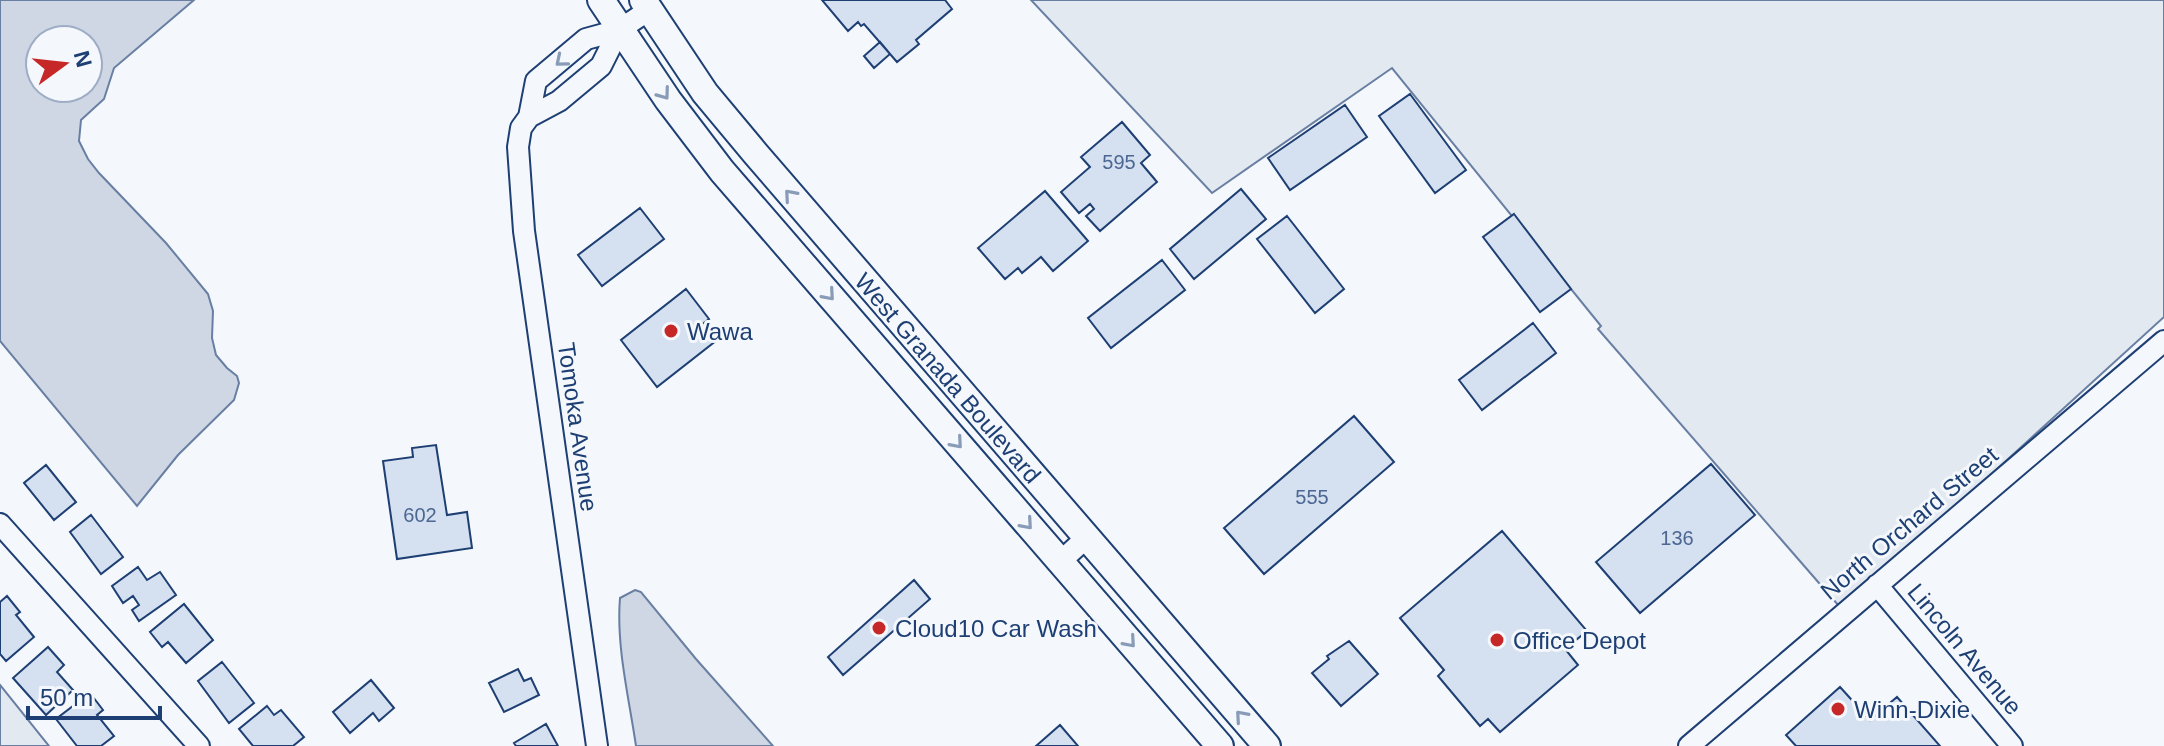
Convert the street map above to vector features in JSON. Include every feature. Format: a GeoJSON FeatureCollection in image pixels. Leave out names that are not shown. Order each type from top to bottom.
{"type":"FeatureCollection","features":[{"type":"Feature","properties":{"kind":"main road","name":"West Granada Boulevard"},"geometry":{"type":"LineString","coordinates":[[601,0],[619,30],[722,171],[1220,746]]}},
{"type":"Feature","properties":{"kind":"main road","name":"West Granada Boulevard"},"geometry":{"type":"LineString","coordinates":[[646,5],[705,93],[745,141],[1267,746]]}},
{"type":"Feature","properties":{"kind":"street","name":"Tomoka Avenue"},"geometry":{"type":"LineString","coordinates":[[529,117],[559,101],[601,66],[619,30],[646,5]]}},
{"type":"Feature","properties":{"kind":"street","name":"Tomoka Avenue"},"geometry":{"type":"LineString","coordinates":[[597,746],[524,231],[518,147],[521,128],[529,117],[536,81],[586,39],[619,30]]}},
{"type":"Feature","properties":{"kind":"street","name":"North Orchard Street"},"geometry":{"type":"LineString","coordinates":[[1689,746],[2164,341]]}},
{"type":"Feature","properties":{"kind":"street"},"geometry":{"type":"LineString","coordinates":[[0,524],[199,746]]}},
{"type":"Feature","properties":{"kind":"street"},"geometry":{"type":"LineString","coordinates":[[1060,562],[1086,538]]}},
{"type":"Feature","properties":{"kind":"street","name":"Lincoln Avenue"},"geometry":{"type":"LineString","coordinates":[[1877,585],[2012,746]]}},
{"type":"Feature","properties":{"kind":"shaded area"},"geometry":{"type":"Polygon","coordinates":[[[0,0],[194,0],[114,68],[104,99],[104,24],[24,24],[24,104],[99,104],[81,120],[79,141],[88,159],[166,243],[208,294],[213,311],[212,338],[216,355],[237,376],[239,383],[234,400],[178,455],[137,506],[0,341],[0,0]]]}},
{"type":"Feature","properties":{"kind":"shaded area"},"geometry":{"type":"Polygon","coordinates":[[[1031,0],[2164,0],[2164,317],[1974,490],[1839,606],[1598,329],[1601,326],[1392,68],[1212,193],[1031,0]]]}},
{"type":"Feature","properties":{"kind":"shaded area"},"geometry":{"type":"Polygon","coordinates":[[[635,590],[641,592],[773,746],[636,746],[619,616],[620,598],[635,590]]]}},
{"type":"Feature","properties":{"kind":"shaded area"},"geometry":{"type":"Polygon","coordinates":[[[0,685],[49,746],[0,746],[0,685]]]}},
{"type":"Feature","properties":{"kind":"building"},"geometry":{"type":"Polygon","coordinates":[[[822,0],[945,0],[952,9],[916,40],[919,44],[897,62],[864,24],[861,26],[858,22],[848,31],[822,0]]]}},
{"type":"Feature","properties":{"kind":"building"},"geometry":{"type":"Polygon","coordinates":[[[880,42],[890,54],[874,68],[864,56],[880,42]]]}},
{"type":"Feature","properties":{"kind":"building"},"geometry":{"type":"Polygon","coordinates":[[[1410,94],[1466,170],[1435,193],[1379,116],[1410,94]]]}},
{"type":"Feature","properties":{"kind":"building"},"geometry":{"type":"Polygon","coordinates":[[[1345,105],[1367,137],[1290,190],[1268,158],[1345,105]]]}},
{"type":"Feature","properties":{"kind":"building"},"geometry":{"type":"Polygon","coordinates":[[[1122,122],[1150,155],[1141,163],[1157,182],[1100,231],[1086,216],[1094,209],[1090,204],[1079,213],[1061,192],[1090,167],[1081,157],[1122,122]]]}},
{"type":"Feature","properties":{"kind":"building"},"geometry":{"type":"Polygon","coordinates":[[[1241,189],[1266,219],[1194,279],[1170,249],[1241,189]]]}},
{"type":"Feature","properties":{"kind":"building"},"geometry":{"type":"Polygon","coordinates":[[[1045,191],[1088,241],[1053,271],[1041,257],[1022,273],[1018,268],[1005,279],[978,248],[1045,191]]]}},
{"type":"Feature","properties":{"kind":"building"},"geometry":{"type":"Polygon","coordinates":[[[640,208],[664,239],[602,286],[578,255],[640,208]]]}},
{"type":"Feature","properties":{"kind":"building"},"geometry":{"type":"Polygon","coordinates":[[[1514,214],[1571,289],[1540,312],[1483,237],[1514,214]]]}},
{"type":"Feature","properties":{"kind":"building"},"geometry":{"type":"Polygon","coordinates":[[[1287,216],[1344,289],[1315,313],[1257,239],[1287,216]]]}},
{"type":"Feature","properties":{"kind":"building"},"geometry":{"type":"Polygon","coordinates":[[[1162,260],[1185,290],[1111,348],[1088,318],[1162,260]]]}},
{"type":"Feature","properties":{"kind":"building","name":"Wawa"},"geometry":{"type":"Polygon","coordinates":[[[686,289],[709,319],[704,323],[717,340],[657,387],[621,340],[686,289]]]}},
{"type":"Feature","properties":{"kind":"building"},"geometry":{"type":"Polygon","coordinates":[[[1533,323],[1556,353],[1482,410],[1459,380],[1533,323]]]}},
{"type":"Feature","properties":{"kind":"building"},"geometry":{"type":"Polygon","coordinates":[[[1354,416],[1394,462],[1264,574],[1224,528],[1354,416]]]}},
{"type":"Feature","properties":{"kind":"building"},"geometry":{"type":"Polygon","coordinates":[[[436,445],[447,515],[467,512],[472,548],[397,559],[383,461],[413,457],[412,448],[436,445]]]}},
{"type":"Feature","properties":{"kind":"building"},"geometry":{"type":"Polygon","coordinates":[[[1711,464],[1755,515],[1640,613],[1596,562],[1711,464]]]}},
{"type":"Feature","properties":{"kind":"building"},"geometry":{"type":"Polygon","coordinates":[[[46,465],[76,502],[54,520],[24,483],[46,465]]]}},
{"type":"Feature","properties":{"kind":"building"},"geometry":{"type":"Polygon","coordinates":[[[91,515],[123,557],[101,574],[70,532],[91,515]]]}},
{"type":"Feature","properties":{"kind":"building","name":"Office Depot"},"geometry":{"type":"Polygon","coordinates":[[[1502,531],[1587,631],[1565,649],[1578,665],[1500,732],[1488,719],[1480,726],[1438,676],[1444,670],[1400,618],[1502,531]]]}},
{"type":"Feature","properties":{"kind":"building"},"geometry":{"type":"Polygon","coordinates":[[[138,567],[147,580],[160,572],[176,595],[139,621],[132,610],[139,605],[133,596],[123,603],[112,586],[138,567]]]}},
{"type":"Feature","properties":{"kind":"building","name":"Cloud10 Car Wash"},"geometry":{"type":"Polygon","coordinates":[[[914,580],[930,599],[843,675],[828,657],[914,580]]]}},
{"type":"Feature","properties":{"kind":"building"},"geometry":{"type":"Polygon","coordinates":[[[7,596],[20,612],[16,615],[34,637],[6,661],[0,654],[0,602],[7,596]]]}},
{"type":"Feature","properties":{"kind":"building"},"geometry":{"type":"Polygon","coordinates":[[[184,604],[213,640],[186,663],[168,642],[162,647],[150,632],[184,604]]]}},
{"type":"Feature","properties":{"kind":"building"},"geometry":{"type":"Polygon","coordinates":[[[1349,641],[1378,674],[1341,706],[1312,673],[1329,659],[1327,656],[1349,641]]]}},
{"type":"Feature","properties":{"kind":"building"},"geometry":{"type":"Polygon","coordinates":[[[48,647],[64,665],[57,672],[73,690],[46,715],[13,678],[48,647]]]}},
{"type":"Feature","properties":{"kind":"building"},"geometry":{"type":"Polygon","coordinates":[[[222,662],[254,703],[229,723],[198,681],[222,662]]]}},
{"type":"Feature","properties":{"kind":"building"},"geometry":{"type":"Polygon","coordinates":[[[518,669],[524,681],[531,678],[539,695],[504,712],[489,683],[518,669]]]}},
{"type":"Feature","properties":{"kind":"building"},"geometry":{"type":"Polygon","coordinates":[[[371,680],[394,708],[379,721],[373,713],[350,733],[333,712],[371,680]]]}},
{"type":"Feature","properties":{"kind":"building","name":"Winn-Dixie"},"geometry":{"type":"Polygon","coordinates":[[[1840,687],[1870,720],[1897,697],[1940,746],[1796,746],[1786,735],[1840,687]]]}},
{"type":"Feature","properties":{"kind":"building"},"geometry":{"type":"Polygon","coordinates":[[[90,693],[103,710],[97,715],[114,736],[101,746],[77,746],[56,719],[90,693]]]}},
{"type":"Feature","properties":{"kind":"building"},"geometry":{"type":"Polygon","coordinates":[[[267,706],[274,715],[281,710],[304,737],[293,746],[253,746],[239,729],[267,706]]]}},
{"type":"Feature","properties":{"kind":"building"},"geometry":{"type":"Polygon","coordinates":[[[546,724],[558,746],[516,746],[514,743],[546,724]]]}},
{"type":"Feature","properties":{"kind":"building"},"geometry":{"type":"Polygon","coordinates":[[[1060,725],[1078,746],[1036,746],[1060,725]]]}},
{"type":"Feature","properties":{"kind":"place","name":"Wawa"},"geometry":{"type":"Point","coordinates":[671,331]}},
{"type":"Feature","properties":{"kind":"place","name":"Cloud10 Car Wash"},"geometry":{"type":"Point","coordinates":[879,628]}},
{"type":"Feature","properties":{"kind":"place","name":"Office Depot"},"geometry":{"type":"Point","coordinates":[1497,640]}},
{"type":"Feature","properties":{"kind":"place","name":"Winn-Dixie"},"geometry":{"type":"Point","coordinates":[1838,709]}}]}
